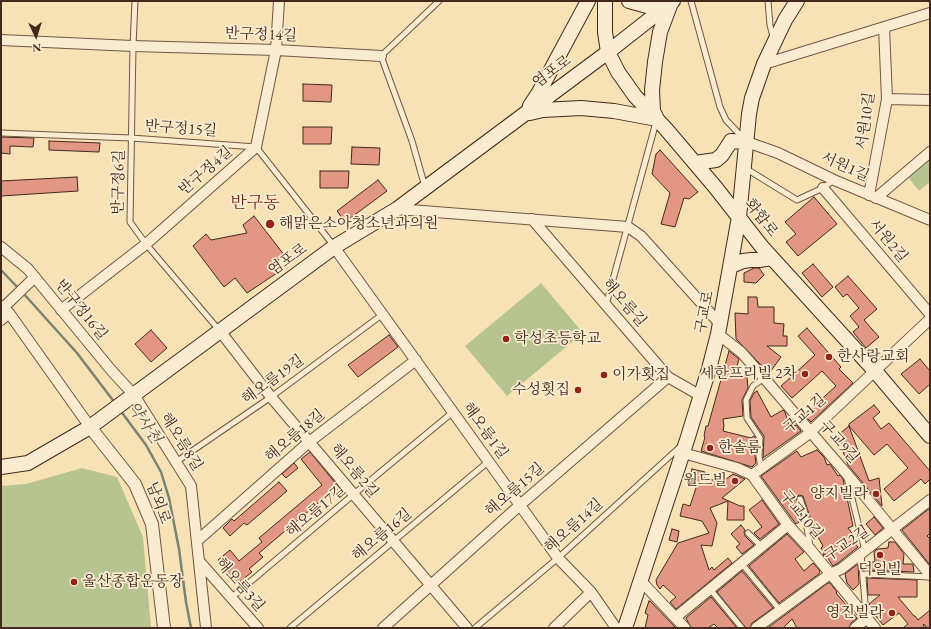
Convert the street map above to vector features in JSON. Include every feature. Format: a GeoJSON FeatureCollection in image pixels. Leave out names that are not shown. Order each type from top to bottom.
{"type":"FeatureCollection","features":[{"type":"Feature","properties":{"kind":"main road"},"geometry":{"type":"LineString","coordinates":[[525,114],[538,94],[588,1]]}},
{"type":"Feature","properties":{"kind":"main road","name":"화합로"},"geometry":{"type":"LineString","coordinates":[[605,1],[605,32],[608,52],[618,72],[636,96],[695,163],[762,247],[875,371],[930,436]]}},
{"type":"Feature","properties":{"kind":"main road"},"geometry":{"type":"LineString","coordinates":[[629,1],[647,6],[656,6],[672,2]]}},
{"type":"Feature","properties":{"kind":"main road","name":"구교로"},"geometry":{"type":"LineString","coordinates":[[625,628],[701,396],[719,329],[739,217],[749,114],[752,98],[764,64],[774,42],[785,20],[798,1]]}},
{"type":"Feature","properties":{"kind":"main road"},"geometry":{"type":"LineString","coordinates":[[657,119],[653,112],[652,101],[655,62],[660,32],[672,2]]}},
{"type":"Feature","properties":{"kind":"main road","name":"염포로"},"geometry":{"type":"LineString","coordinates":[[1,467],[28,463],[90,427],[334,247],[397,210],[608,52],[672,2]]}},
{"type":"Feature","properties":{"kind":"main road"},"geometry":{"type":"LineString","coordinates":[[525,114],[543,110],[581,108],[614,111],[657,119]]}},
{"type":"Feature","properties":{"kind":"main road"},"geometry":{"type":"LineString","coordinates":[[695,163],[716,160],[722,155],[731,141],[747,142]]}},
{"type":"Feature","properties":{"kind":"main road"},"geometry":{"type":"LineString","coordinates":[[731,266],[743,261],[772,258]]}},
{"type":"Feature","properties":{"kind":"street","name":"반구정4길"},"geometry":{"type":"LineString","coordinates":[[61,310],[146,244],[256,147],[276,50],[279,1]]}},
{"type":"Feature","properties":{"kind":"street"},"geometry":{"type":"LineString","coordinates":[[764,64],[930,13]]}},
{"type":"Feature","properties":{"kind":"street","name":"서원10길"},"geometry":{"type":"LineString","coordinates":[[872,196],[887,99],[884,27]]}},
{"type":"Feature","properties":{"kind":"street","name":"반구정14길"},"geometry":{"type":"LineString","coordinates":[[1,40],[276,50],[381,56]]}},
{"type":"Feature","properties":{"kind":"street"},"geometry":{"type":"LineString","coordinates":[[887,99],[930,100]]}},
{"type":"Feature","properties":{"kind":"street","name":"서원1길"},"geometry":{"type":"LineString","coordinates":[[747,142],[778,153],[834,180],[930,220]]}},
{"type":"Feature","properties":{"kind":"street"},"geometry":{"type":"LineString","coordinates":[[872,196],[930,152]]}},
{"type":"Feature","properties":{"kind":"street","name":"서원2길"},"geometry":{"type":"LineString","coordinates":[[824,188],[930,314]]}},
{"type":"Feature","properties":{"kind":"street"},"geometry":{"type":"LineString","coordinates":[[397,210],[628,227],[641,236],[719,329]]}},
{"type":"Feature","properties":{"kind":"street","name":"해오름길"},"geometry":{"type":"LineString","coordinates":[[532,219],[668,377],[701,396]]}},
{"type":"Feature","properties":{"kind":"street","name":"반구정16길"},"geometry":{"type":"LineString","coordinates":[[1,247],[28,268],[111,370],[134,395]]}},
{"type":"Feature","properties":{"kind":"street","name":"해오름1길"},"geometry":{"type":"LineString","coordinates":[[334,247],[558,558],[591,592],[616,628]]}},
{"type":"Feature","properties":{"kind":"street"},"geometry":{"type":"LineString","coordinates":[[35,277],[3,312],[90,427]]}},
{"type":"Feature","properties":{"kind":"street","name":"구교1길"},"geometry":{"type":"LineString","coordinates":[[752,475],[810,432],[930,320]]}},
{"type":"Feature","properties":{"kind":"street","name":"구교9길"},"geometry":{"type":"LineString","coordinates":[[719,329],[764,378],[846,473],[930,576]]}},
{"type":"Feature","properties":{"kind":"street","name":"해오름2길"},"geometry":{"type":"LineString","coordinates":[[220,331],[271,397],[467,628]]}},
{"type":"Feature","properties":{"kind":"street","name":"해오름18길"},"geometry":{"type":"LineString","coordinates":[[197,541],[310,442],[416,360]]}},
{"type":"Feature","properties":{"kind":"street","name":"해오름15길"},"geometry":{"type":"LineString","coordinates":[[384,628],[520,505],[668,377]]}},
{"type":"Feature","properties":{"kind":"street","name":"해오름8길"},"geometry":{"type":"LineString","coordinates":[[134,395],[191,486],[206,628]]}},
{"type":"Feature","properties":{"kind":"street","name":"남외로"},"geometry":{"type":"LineString","coordinates":[[90,427],[135,484],[152,524],[164,628]]}},
{"type":"Feature","properties":{"kind":"street"},"geometry":{"type":"LineString","coordinates":[[685,446],[752,475]]}},
{"type":"Feature","properties":{"kind":"street","name":"구교10길"},"geometry":{"type":"LineString","coordinates":[[752,475],[788,525],[810,549],[875,628]]}},
{"type":"Feature","properties":{"kind":"street","name":"구교2길"},"geometry":{"type":"LineString","coordinates":[[756,628],[830,574],[841,569],[863,553],[930,500]]}},
{"type":"Feature","properties":{"kind":"street"},"geometry":{"type":"LineString","coordinates":[[676,617],[788,525]]}},
{"type":"Feature","properties":{"kind":"street","name":"해오름3길"},"geometry":{"type":"LineString","coordinates":[[199,561],[258,628]]}},
{"type":"Feature","properties":{"kind":"street"},"geometry":{"type":"LineString","coordinates":[[640,580],[685,628]]}},
{"type":"Feature","properties":{"kind":"street"},"geometry":{"type":"LineString","coordinates":[[554,628],[591,592]]}},
{"type":"Feature","properties":{"kind":"street"},"geometry":{"type":"LineString","coordinates":[[855,628],[867,618]]}},
{"type":"Feature","properties":{"kind":"lane","name":"반구정6길"},"geometry":{"type":"LineString","coordinates":[[135,1],[130,222],[146,244],[220,331]]}},
{"type":"Feature","properties":{"kind":"lane"},"geometry":{"type":"LineString","coordinates":[[425,188],[412,140],[381,56],[439,1]]}},
{"type":"Feature","properties":{"kind":"lane"},"geometry":{"type":"LineString","coordinates":[[691,1],[720,107],[726,120],[747,142]]}},
{"type":"Feature","properties":{"kind":"lane"},"geometry":{"type":"LineString","coordinates":[[768,1],[770,25],[774,42]]}},
{"type":"Feature","properties":{"kind":"lane"},"geometry":{"type":"LineString","coordinates":[[606,306],[657,119]]}},
{"type":"Feature","properties":{"kind":"lane","name":"반구정15길"},"geometry":{"type":"LineString","coordinates":[[1,133],[131,138],[256,147]]}},
{"type":"Feature","properties":{"kind":"lane"},"geometry":{"type":"LineString","coordinates":[[256,147],[334,247]]}},
{"type":"Feature","properties":{"kind":"lane"},"geometry":{"type":"LineString","coordinates":[[744,167],[797,200],[824,188],[834,180]]}},
{"type":"Feature","properties":{"kind":"lane","name":"해오름19길"},"geometry":{"type":"LineString","coordinates":[[176,462],[271,397],[383,314]]}},
{"type":"Feature","properties":{"kind":"lane"},"geometry":{"type":"LineString","coordinates":[[761,468],[759,456],[760,438],[747,418],[746,400],[752,386],[764,378]]}},
{"type":"Feature","properties":{"kind":"lane","name":"해오름17길"},"geometry":{"type":"LineString","coordinates":[[232,598],[354,494],[454,412]]}},
{"type":"Feature","properties":{"kind":"lane","name":"해오름14길"},"geometry":{"type":"LineString","coordinates":[[475,628],[558,558],[685,446]]}},
{"type":"Feature","properties":{"kind":"lane","name":"해오름16길"},"geometry":{"type":"LineString","coordinates":[[290,628],[489,461]]}},
{"type":"Feature","properties":{"kind":"lane"},"geometry":{"type":"LineString","coordinates":[[846,473],[863,553],[863,574],[867,618]]}},
{"type":"Feature","properties":{"kind":"lane"},"geometry":{"type":"LineString","coordinates":[[800,499],[804,510],[810,549]]}},
{"type":"Feature","properties":{"kind":"lane"},"geometry":{"type":"LineString","coordinates":[[748,533],[762,547]]}},
{"type":"Feature","properties":{"kind":"lane"},"geometry":{"type":"LineString","coordinates":[[742,564],[780,610]]}},
{"type":"Feature","properties":{"kind":"lane"},"geometry":{"type":"LineString","coordinates":[[863,574],[930,576]]}},
{"type":"Feature","properties":{"kind":"lane"},"geometry":{"type":"LineString","coordinates":[[710,589],[742,628]]}},
{"type":"Feature","properties":{"kind":"green space"},"geometry":{"type":"Polygon","coordinates":[[[930,159],[930,182],[919,191],[907,176],[930,159]]]}},
{"type":"Feature","properties":{"kind":"green space"},"geometry":{"type":"Polygon","coordinates":[[[541,283],[583,333],[507,396],[465,346],[541,283]]]}},
{"type":"Feature","properties":{"kind":"green space","name":"울산종합운동장"},"geometry":{"type":"Polygon","coordinates":[[[82,468],[117,477],[143,537],[151,628],[1,628],[1,486],[26,484],[82,468]]]}},
{"type":"Feature","properties":{"kind":"building"},"geometry":{"type":"Polygon","coordinates":[[[303,84],[332,85],[331,102],[303,101],[303,84]]]}},
{"type":"Feature","properties":{"kind":"building"},"geometry":{"type":"Polygon","coordinates":[[[303,127],[332,127],[331,144],[303,144],[303,127]]]}},
{"type":"Feature","properties":{"kind":"building"},"geometry":{"type":"Polygon","coordinates":[[[1,137],[34,138],[33,147],[10,146],[10,154],[1,153],[1,137]]]}},
{"type":"Feature","properties":{"kind":"building"},"geometry":{"type":"Polygon","coordinates":[[[49,141],[100,143],[99,152],[49,150],[49,141]]]}},
{"type":"Feature","properties":{"kind":"building"},"geometry":{"type":"Polygon","coordinates":[[[352,147],[380,148],[379,165],[351,164],[352,147]]]}},
{"type":"Feature","properties":{"kind":"building"},"geometry":{"type":"Polygon","coordinates":[[[660,150],[698,192],[689,199],[684,198],[675,227],[661,224],[670,193],[652,174],[656,154],[660,150]]]}},
{"type":"Feature","properties":{"kind":"building"},"geometry":{"type":"Polygon","coordinates":[[[320,171],[349,171],[348,188],[320,188],[320,171]]]}},
{"type":"Feature","properties":{"kind":"building"},"geometry":{"type":"Polygon","coordinates":[[[77,177],[78,191],[1,196],[1,181],[77,177]]]}},
{"type":"Feature","properties":{"kind":"building"},"geometry":{"type":"Polygon","coordinates":[[[378,180],[387,191],[345,222],[337,211],[378,180]]]}},
{"type":"Feature","properties":{"kind":"building"},"geometry":{"type":"Polygon","coordinates":[[[814,197],[837,224],[798,256],[786,242],[796,234],[785,222],[814,197]]]}},
{"type":"Feature","properties":{"kind":"building"},"geometry":{"type":"Polygon","coordinates":[[[254,216],[285,256],[274,262],[280,271],[247,293],[235,278],[224,287],[193,246],[206,234],[211,240],[247,233],[243,225],[254,216]]]}},
{"type":"Feature","properties":{"kind":"building"},"geometry":{"type":"Polygon","coordinates":[[[813,264],[833,287],[822,297],[802,273],[813,264]]]}},
{"type":"Feature","properties":{"kind":"building"},"geometry":{"type":"Polygon","coordinates":[[[754,268],[759,268],[764,275],[756,283],[744,282],[744,273],[754,268]]]}},
{"type":"Feature","properties":{"kind":"building"},"geometry":{"type":"Polygon","coordinates":[[[848,276],[877,309],[864,320],[879,337],[866,348],[853,332],[859,327],[850,316],[859,308],[847,294],[843,297],[835,287],[848,276]]]}},
{"type":"Feature","properties":{"kind":"building"},"geometry":{"type":"Polygon","coordinates":[[[748,297],[757,297],[758,307],[774,307],[774,323],[784,324],[783,336],[787,336],[787,346],[767,346],[781,357],[770,372],[762,366],[736,339],[735,313],[748,314],[748,297]]]}},
{"type":"Feature","properties":{"kind":"building"},"geometry":{"type":"Polygon","coordinates":[[[807,328],[841,367],[839,369],[853,383],[811,422],[804,415],[836,386],[822,371],[792,398],[781,386],[815,355],[798,336],[807,328]]]}},
{"type":"Feature","properties":{"kind":"building"},"geometry":{"type":"Polygon","coordinates":[[[151,330],[167,348],[151,362],[135,344],[151,330]]]}},
{"type":"Feature","properties":{"kind":"building"},"geometry":{"type":"Polygon","coordinates":[[[389,335],[398,347],[358,377],[348,365],[389,335]]]}},
{"type":"Feature","properties":{"kind":"building"},"geometry":{"type":"Polygon","coordinates":[[[729,351],[739,359],[734,377],[747,377],[748,388],[742,400],[743,416],[723,419],[723,431],[751,438],[754,436],[756,439],[756,463],[752,467],[701,451],[706,426],[708,426],[729,351]]]}},
{"type":"Feature","properties":{"kind":"building"},"geometry":{"type":"Polygon","coordinates":[[[920,359],[930,371],[930,384],[919,394],[901,374],[920,359]]]}},
{"type":"Feature","properties":{"kind":"building"},"geometry":{"type":"Polygon","coordinates":[[[757,391],[771,417],[783,410],[790,428],[796,425],[801,431],[763,458],[764,436],[751,417],[750,401],[754,393],[757,391]]]}},
{"type":"Feature","properties":{"kind":"building"},"geometry":{"type":"Polygon","coordinates":[[[874,405],[880,412],[873,418],[881,429],[889,423],[930,471],[930,479],[925,484],[921,479],[894,501],[884,489],[908,468],[887,444],[874,455],[849,426],[849,424],[874,405]]]}},
{"type":"Feature","properties":{"kind":"building"},"geometry":{"type":"Polygon","coordinates":[[[849,426],[869,481],[879,478],[882,506],[848,465],[842,449],[845,448],[837,436],[849,426]]]}},
{"type":"Feature","properties":{"kind":"building"},"geometry":{"type":"Polygon","coordinates":[[[817,450],[824,457],[827,465],[830,464],[838,476],[840,475],[843,479],[853,526],[848,528],[855,537],[852,540],[858,547],[833,566],[825,554],[824,556],[823,555],[824,553],[821,548],[823,546],[815,532],[803,496],[799,495],[796,498],[802,520],[796,524],[761,476],[797,451],[801,457],[817,450]]]}},
{"type":"Feature","properties":{"kind":"building"},"geometry":{"type":"Polygon","coordinates":[[[310,452],[341,490],[332,497],[329,494],[259,553],[263,557],[249,569],[252,572],[237,584],[218,560],[230,550],[239,561],[262,542],[259,538],[322,485],[301,459],[310,452]]]}},
{"type":"Feature","properties":{"kind":"building"},"geometry":{"type":"Polygon","coordinates":[[[294,463],[298,468],[286,478],[282,474],[294,463]]]}},
{"type":"Feature","properties":{"kind":"building"},"geometry":{"type":"Polygon","coordinates":[[[692,469],[705,472],[704,478],[722,482],[733,474],[745,479],[722,498],[740,506],[744,506],[744,520],[727,520],[728,501],[710,508],[717,523],[712,546],[701,545],[709,570],[712,567],[714,570],[728,558],[732,563],[676,609],[670,602],[676,597],[663,585],[660,589],[656,580],[678,543],[709,533],[702,521],[680,516],[683,504],[690,506],[698,482],[689,480],[692,469]]]}},
{"type":"Feature","properties":{"kind":"building"},"geometry":{"type":"Polygon","coordinates":[[[279,482],[287,491],[247,525],[244,523],[230,536],[223,528],[232,519],[234,521],[279,482]]]}},
{"type":"Feature","properties":{"kind":"building"},"geometry":{"type":"Polygon","coordinates":[[[762,500],[779,524],[760,539],[754,533],[762,527],[749,510],[762,500]]]}},
{"type":"Feature","properties":{"kind":"building"},"geometry":{"type":"Polygon","coordinates":[[[930,508],[930,533],[927,536],[930,539],[930,565],[902,530],[930,508]]]}},
{"type":"Feature","properties":{"kind":"building"},"geometry":{"type":"Polygon","coordinates":[[[874,517],[883,528],[875,535],[866,524],[874,517]]]}},
{"type":"Feature","properties":{"kind":"building"},"geometry":{"type":"Polygon","coordinates":[[[741,525],[745,530],[745,536],[754,545],[742,554],[736,547],[740,544],[731,534],[741,525]]]}},
{"type":"Feature","properties":{"kind":"building"},"geometry":{"type":"Polygon","coordinates":[[[672,529],[679,531],[677,542],[669,540],[672,529]]]}},
{"type":"Feature","properties":{"kind":"building"},"geometry":{"type":"Polygon","coordinates":[[[787,534],[804,552],[795,559],[804,571],[813,563],[820,571],[819,574],[779,603],[749,566],[787,534]]]}},
{"type":"Feature","properties":{"kind":"building"},"geometry":{"type":"Polygon","coordinates":[[[889,542],[895,542],[904,554],[903,564],[913,564],[914,572],[866,570],[866,562],[875,562],[874,552],[877,549],[888,548],[889,542]]]}},
{"type":"Feature","properties":{"kind":"building"},"geometry":{"type":"Polygon","coordinates":[[[858,564],[859,584],[853,590],[847,583],[845,574],[858,564]]]}},
{"type":"Feature","properties":{"kind":"building"},"geometry":{"type":"Polygon","coordinates":[[[742,571],[773,608],[752,623],[750,628],[746,628],[717,592],[742,571]]]}},
{"type":"Feature","properties":{"kind":"building"},"geometry":{"type":"Polygon","coordinates":[[[867,578],[917,580],[917,597],[898,597],[918,620],[930,610],[930,628],[927,628],[924,624],[923,625],[925,628],[903,628],[908,624],[899,613],[883,625],[871,610],[873,609],[869,604],[880,595],[868,595],[867,578]]]}},
{"type":"Feature","properties":{"kind":"building"},"geometry":{"type":"Polygon","coordinates":[[[830,583],[837,592],[836,593],[857,618],[851,623],[849,628],[797,628],[792,619],[783,628],[769,627],[830,583]]]}},
{"type":"Feature","properties":{"kind":"building"},"geometry":{"type":"Polygon","coordinates":[[[711,597],[737,628],[718,628],[714,624],[708,628],[691,628],[686,618],[711,597]]]}},
{"type":"Feature","properties":{"kind":"building"},"geometry":{"type":"Polygon","coordinates":[[[649,601],[676,628],[645,628],[648,615],[645,613],[649,601]]]}},
{"type":"Feature","properties":{"kind":"waterway","name":"약사천"},"geometry":{"type":"LineString","coordinates":[[1,270],[20,290]]}},
{"type":"Feature","properties":{"kind":"waterway","name":"약사천"},"geometry":{"type":"LineString","coordinates":[[23,293],[77,353],[115,403]]}},
{"type":"Feature","properties":{"kind":"waterway","name":"약사천"},"geometry":{"type":"LineString","coordinates":[[120,410],[146,445],[161,472],[169,498],[179,549],[191,628]]}},
{"type":"Feature","properties":{"kind":"place","name":"해맑은소아청소년과의원"},"geometry":{"type":"Point","coordinates":[270,224]}},
{"type":"Feature","properties":{"kind":"place","name":"학성초등학교"},"geometry":{"type":"Point","coordinates":[506,339]}},
{"type":"Feature","properties":{"kind":"place","name":"한사랑교회"},"geometry":{"type":"Point","coordinates":[829,357]}},
{"type":"Feature","properties":{"kind":"place","name":"세한프리빌 2차"},"geometry":{"type":"Point","coordinates":[805,374]}},
{"type":"Feature","properties":{"kind":"place","name":"이가횟집"},"geometry":{"type":"Point","coordinates":[604,375]}},
{"type":"Feature","properties":{"kind":"place","name":"수성횟집"},"geometry":{"type":"Point","coordinates":[578,390]}},
{"type":"Feature","properties":{"kind":"place","name":"한솔룸"},"geometry":{"type":"Point","coordinates":[710,448]}},
{"type":"Feature","properties":{"kind":"place","name":"월드빌"},"geometry":{"type":"Point","coordinates":[735,481]}},
{"type":"Feature","properties":{"kind":"place","name":"양지빌라"},"geometry":{"type":"Point","coordinates":[876,494]}},
{"type":"Feature","properties":{"kind":"place","name":"덕일빌"},"geometry":{"type":"Point","coordinates":[880,555]}},
{"type":"Feature","properties":{"kind":"place","name":"울산종합운동장"},"geometry":{"type":"Point","coordinates":[74,582]}},
{"type":"Feature","properties":{"kind":"place","name":"영진빌라"},"geometry":{"type":"Point","coordinates":[892,613]}},
{"type":"Feature","properties":{"kind":"district","name":"반구동"},"geometry":{"type":"Point","coordinates":[255,203]}}]}
